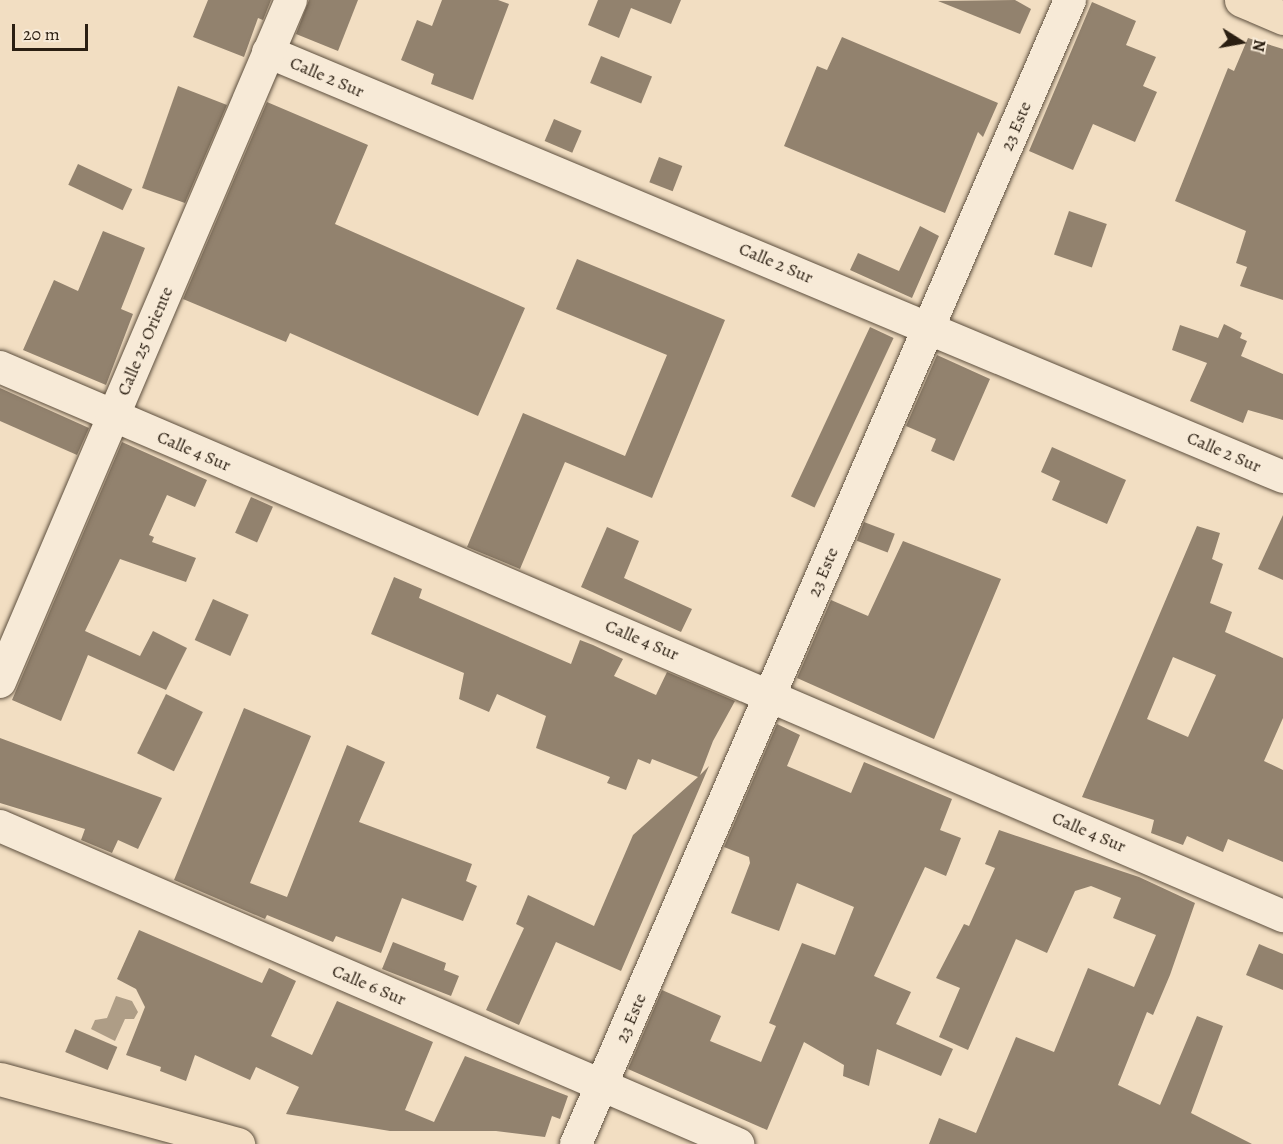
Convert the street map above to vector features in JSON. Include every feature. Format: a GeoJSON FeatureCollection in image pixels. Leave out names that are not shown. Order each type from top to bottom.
{"type":"FeatureCollection","features":[{"type":"Feature","properties":{"kind":"main road"},"geometry":{"type":"LineString","coordinates":[[1241,0],[1283,18]]}},
{"type":"Feature","properties":{"kind":"main road"},"geometry":{"type":"LineString","coordinates":[[0,1079],[238,1144]]}},
{"type":"Feature","properties":{"kind":"street","name":"Calle 25 Oriente"},"geometry":{"type":"LineString","coordinates":[[0,682],[291,0]]}},
{"type":"Feature","properties":{"kind":"street","name":"23 Este"},"geometry":{"type":"LineString","coordinates":[[576,1144],[1070,0]]}},
{"type":"Feature","properties":{"kind":"street","name":"Calle 2 Sur"},"geometry":{"type":"LineString","coordinates":[[268,52],[929,326],[1283,477]]}},
{"type":"Feature","properties":{"kind":"street","name":"Calle 4 Sur"},"geometry":{"type":"LineString","coordinates":[[0,367],[1283,916]]}},
{"type":"Feature","properties":{"kind":"street","name":"Calle 6 Sur"},"geometry":{"type":"LineString","coordinates":[[0,826],[738,1144]]}},
{"type":"Feature","properties":{"kind":"shaded area"},"geometry":{"type":"Polygon","coordinates":[[[116,996],[132,1001],[138,1012],[134,1019],[125,1019],[115,1041],[91,1029],[95,1020],[107,1018],[116,996]]]}},
{"type":"Feature","properties":{"kind":"building"},"geometry":{"type":"Polygon","coordinates":[[[208,0],[271,0],[263,20],[258,18],[244,57],[193,37],[208,0]]]}},
{"type":"Feature","properties":{"kind":"building"},"geometry":{"type":"Polygon","coordinates":[[[309,0],[358,0],[338,51],[296,34],[309,0]]]}},
{"type":"Feature","properties":{"kind":"building"},"geometry":{"type":"Polygon","coordinates":[[[442,0],[498,0],[509,4],[473,100],[431,84],[434,74],[401,60],[417,20],[432,26],[442,0]]]}},
{"type":"Feature","properties":{"kind":"building"},"geometry":{"type":"Polygon","coordinates":[[[598,0],[681,0],[671,24],[631,8],[619,38],[588,25],[598,0]]]}},
{"type":"Feature","properties":{"kind":"building"},"geometry":{"type":"Polygon","coordinates":[[[1015,0],[1031,9],[1020,34],[938,1],[1015,0]]]}},
{"type":"Feature","properties":{"kind":"building"},"geometry":{"type":"Polygon","coordinates":[[[1092,2],[1136,21],[1126,45],[1156,57],[1143,86],[1157,92],[1135,142],[1093,124],[1073,170],[1029,151],[1092,2]]]}},
{"type":"Feature","properties":{"kind":"building"},"geometry":{"type":"Polygon","coordinates":[[[842,37],[998,103],[983,137],[978,132],[945,213],[784,146],[817,66],[827,70],[842,37]]]}},
{"type":"Feature","properties":{"kind":"building"},"geometry":{"type":"Polygon","coordinates":[[[1248,38],[1283,49],[1283,300],[1240,286],[1247,267],[1236,263],[1246,231],[1175,201],[1228,68],[1234,71],[1248,38]]]}},
{"type":"Feature","properties":{"kind":"building"},"geometry":{"type":"Polygon","coordinates":[[[601,56],[652,77],[641,103],[590,83],[601,56]]]}},
{"type":"Feature","properties":{"kind":"building"},"geometry":{"type":"Polygon","coordinates":[[[178,86],[227,105],[185,203],[142,188],[178,86]]]}},
{"type":"Feature","properties":{"kind":"building"},"geometry":{"type":"Polygon","coordinates":[[[267,102],[368,145],[335,224],[525,308],[478,416],[290,333],[286,342],[183,299],[267,102]]]}},
{"type":"Feature","properties":{"kind":"building"},"geometry":{"type":"Polygon","coordinates":[[[554,119],[582,131],[572,153],[545,141],[554,119]]]}},
{"type":"Feature","properties":{"kind":"building"},"geometry":{"type":"Polygon","coordinates":[[[659,157],[682,166],[673,191],[649,182],[659,157]]]}},
{"type":"Feature","properties":{"kind":"building"},"geometry":{"type":"Polygon","coordinates":[[[78,164],[132,189],[123,210],[68,185],[78,164]]]}},
{"type":"Feature","properties":{"kind":"building"},"geometry":{"type":"Polygon","coordinates":[[[1069,211],[1107,224],[1092,268],[1054,254],[1069,211]]]}},
{"type":"Feature","properties":{"kind":"building"},"geometry":{"type":"Polygon","coordinates":[[[920,226],[939,236],[912,298],[850,270],[858,253],[899,271],[920,226]]]}},
{"type":"Feature","properties":{"kind":"building"},"geometry":{"type":"Polygon","coordinates":[[[103,231],[145,248],[121,309],[133,314],[106,385],[23,350],[54,280],[78,291],[103,231]]]}},
{"type":"Feature","properties":{"kind":"building"},"geometry":{"type":"Polygon","coordinates":[[[577,259],[725,320],[652,498],[565,462],[520,569],[467,547],[523,413],[625,456],[667,355],[556,309],[577,259]]]}},
{"type":"Feature","properties":{"kind":"building"},"geometry":{"type":"Polygon","coordinates":[[[1224,324],[1242,333],[1240,338],[1247,341],[1241,356],[1283,374],[1283,420],[1248,410],[1243,423],[1190,401],[1207,363],[1172,350],[1180,325],[1218,338],[1224,324]]]}},
{"type":"Feature","properties":{"kind":"building"},"geometry":{"type":"Polygon","coordinates":[[[870,327],[894,338],[815,507],[791,496],[870,327]]]}},
{"type":"Feature","properties":{"kind":"building"},"geometry":{"type":"Polygon","coordinates":[[[937,355],[990,379],[954,461],[931,451],[936,439],[906,426],[937,355]]]}},
{"type":"Feature","properties":{"kind":"building"},"geometry":{"type":"Polygon","coordinates":[[[0,388],[89,428],[77,455],[0,421],[0,388]]]}},
{"type":"Feature","properties":{"kind":"building"},"geometry":{"type":"Polygon","coordinates":[[[122,442],[207,480],[195,507],[167,495],[149,535],[154,537],[152,542],[196,558],[186,582],[120,559],[85,631],[140,656],[153,631],[187,648],[166,690],[88,655],[61,721],[12,700],[122,442]]]}},
{"type":"Feature","properties":{"kind":"building"},"geometry":{"type":"Polygon","coordinates":[[[1052,447],[1126,480],[1107,524],[1052,500],[1060,481],[1041,472],[1052,447]]]}},
{"type":"Feature","properties":{"kind":"building"},"geometry":{"type":"Polygon","coordinates":[[[251,497],[273,507],[257,542],[235,533],[251,497]]]}},
{"type":"Feature","properties":{"kind":"building"},"geometry":{"type":"Polygon","coordinates":[[[1283,515],[1283,580],[1258,569],[1283,515]]]}},
{"type":"Feature","properties":{"kind":"building"},"geometry":{"type":"Polygon","coordinates":[[[864,522],[895,534],[888,552],[857,541],[864,522]]]}},
{"type":"Feature","properties":{"kind":"building"},"geometry":{"type":"Polygon","coordinates":[[[1197,526],[1220,533],[1212,559],[1223,564],[1210,603],[1232,612],[1225,632],[1283,658],[1283,718],[1264,761],[1283,770],[1283,862],[1228,839],[1223,852],[1187,836],[1183,845],[1151,833],[1154,820],[1082,797],[1197,526]],[[1173,657],[1147,719],[1188,737],[1216,675],[1173,657]]]}},
{"type":"Feature","properties":{"kind":"building"},"geometry":{"type":"Polygon","coordinates":[[[607,527],[639,541],[624,578],[692,609],[681,632],[581,587],[607,527]]]}},
{"type":"Feature","properties":{"kind":"building"},"geometry":{"type":"Polygon","coordinates":[[[903,541],[1001,579],[934,739],[797,678],[831,600],[868,616],[903,541]]]}},
{"type":"Feature","properties":{"kind":"building"},"geometry":{"type":"Polygon","coordinates":[[[394,577],[422,589],[419,598],[571,664],[580,640],[593,645],[623,659],[614,676],[656,695],[667,672],[735,701],[713,741],[700,775],[709,766],[621,971],[556,942],[519,1025],[486,1010],[524,928],[516,924],[528,895],[594,926],[633,835],[698,777],[652,759],[650,764],[638,759],[626,790],[607,783],[610,777],[536,748],[546,716],[497,694],[489,712],[459,699],[464,673],[371,634],[394,577]]]}},
{"type":"Feature","properties":{"kind":"building"},"geometry":{"type":"Polygon","coordinates":[[[213,599],[249,615],[230,656],[195,640],[213,599]]]}},
{"type":"Feature","properties":{"kind":"building"},"geometry":{"type":"Polygon","coordinates":[[[166,694],[203,712],[174,771],[137,753],[166,694]]]}},
{"type":"Feature","properties":{"kind":"building"},"geometry":{"type":"Polygon","coordinates":[[[244,708],[311,736],[250,883],[287,897],[347,745],[385,762],[359,822],[472,864],[466,881],[477,886],[463,921],[402,898],[381,953],[336,936],[333,942],[267,915],[265,919],[174,880],[244,708]]]}},
{"type":"Feature","properties":{"kind":"building"},"geometry":{"type":"Polygon","coordinates":[[[777,724],[800,735],[787,766],[851,793],[864,762],[952,799],[940,830],[961,838],[946,876],[925,867],[874,976],[911,992],[896,1024],[953,1049],[941,1076],[877,1049],[869,1086],[843,1076],[844,1065],[804,1042],[767,1130],[628,1069],[662,990],[721,1016],[710,1041],[761,1062],[776,1026],[769,1023],[802,943],[835,955],[854,907],[797,883],[779,931],[731,913],[750,863],[749,857],[724,847],[777,724]]]}},
{"type":"Feature","properties":{"kind":"building"},"geometry":{"type":"Polygon","coordinates":[[[0,738],[162,798],[138,849],[118,840],[112,853],[81,840],[85,829],[0,803],[0,738]]]}},
{"type":"Feature","properties":{"kind":"building"},"geometry":{"type":"Polygon","coordinates":[[[999,830],[1139,877],[1195,903],[1170,975],[1153,1015],[1147,1012],[1118,1085],[1160,1105],[1197,1016],[1223,1026],[1191,1113],[1252,1144],[929,1144],[939,1118],[976,1133],[1016,1037],[1054,1052],[1088,968],[1134,987],[1156,935],[1113,918],[1121,898],[1091,886],[1075,891],[1047,953],[1016,939],[968,1050],[939,1037],[960,988],[936,978],[964,924],[969,926],[995,868],[985,864],[999,830]]]}},
{"type":"Feature","properties":{"kind":"building"},"geometry":{"type":"Polygon","coordinates":[[[139,930],[262,983],[269,968],[296,981],[271,1036],[312,1055],[337,1001],[433,1042],[405,1110],[434,1122],[465,1056],[568,1096],[560,1119],[552,1116],[545,1137],[496,1131],[390,1131],[286,1114],[299,1087],[256,1067],[250,1080],[195,1055],[186,1081],[160,1071],[161,1067],[126,1055],[145,1007],[136,989],[117,979],[139,930]]]}},
{"type":"Feature","properties":{"kind":"building"},"geometry":{"type":"Polygon","coordinates":[[[393,942],[446,963],[444,970],[459,976],[451,996],[382,969],[393,942]]]}},
{"type":"Feature","properties":{"kind":"building"},"geometry":{"type":"Polygon","coordinates":[[[1259,944],[1283,954],[1283,990],[1246,975],[1259,944]]]}},
{"type":"Feature","properties":{"kind":"building"},"geometry":{"type":"Polygon","coordinates":[[[75,1029],[117,1047],[108,1070],[65,1052],[75,1029]]]}}]}
